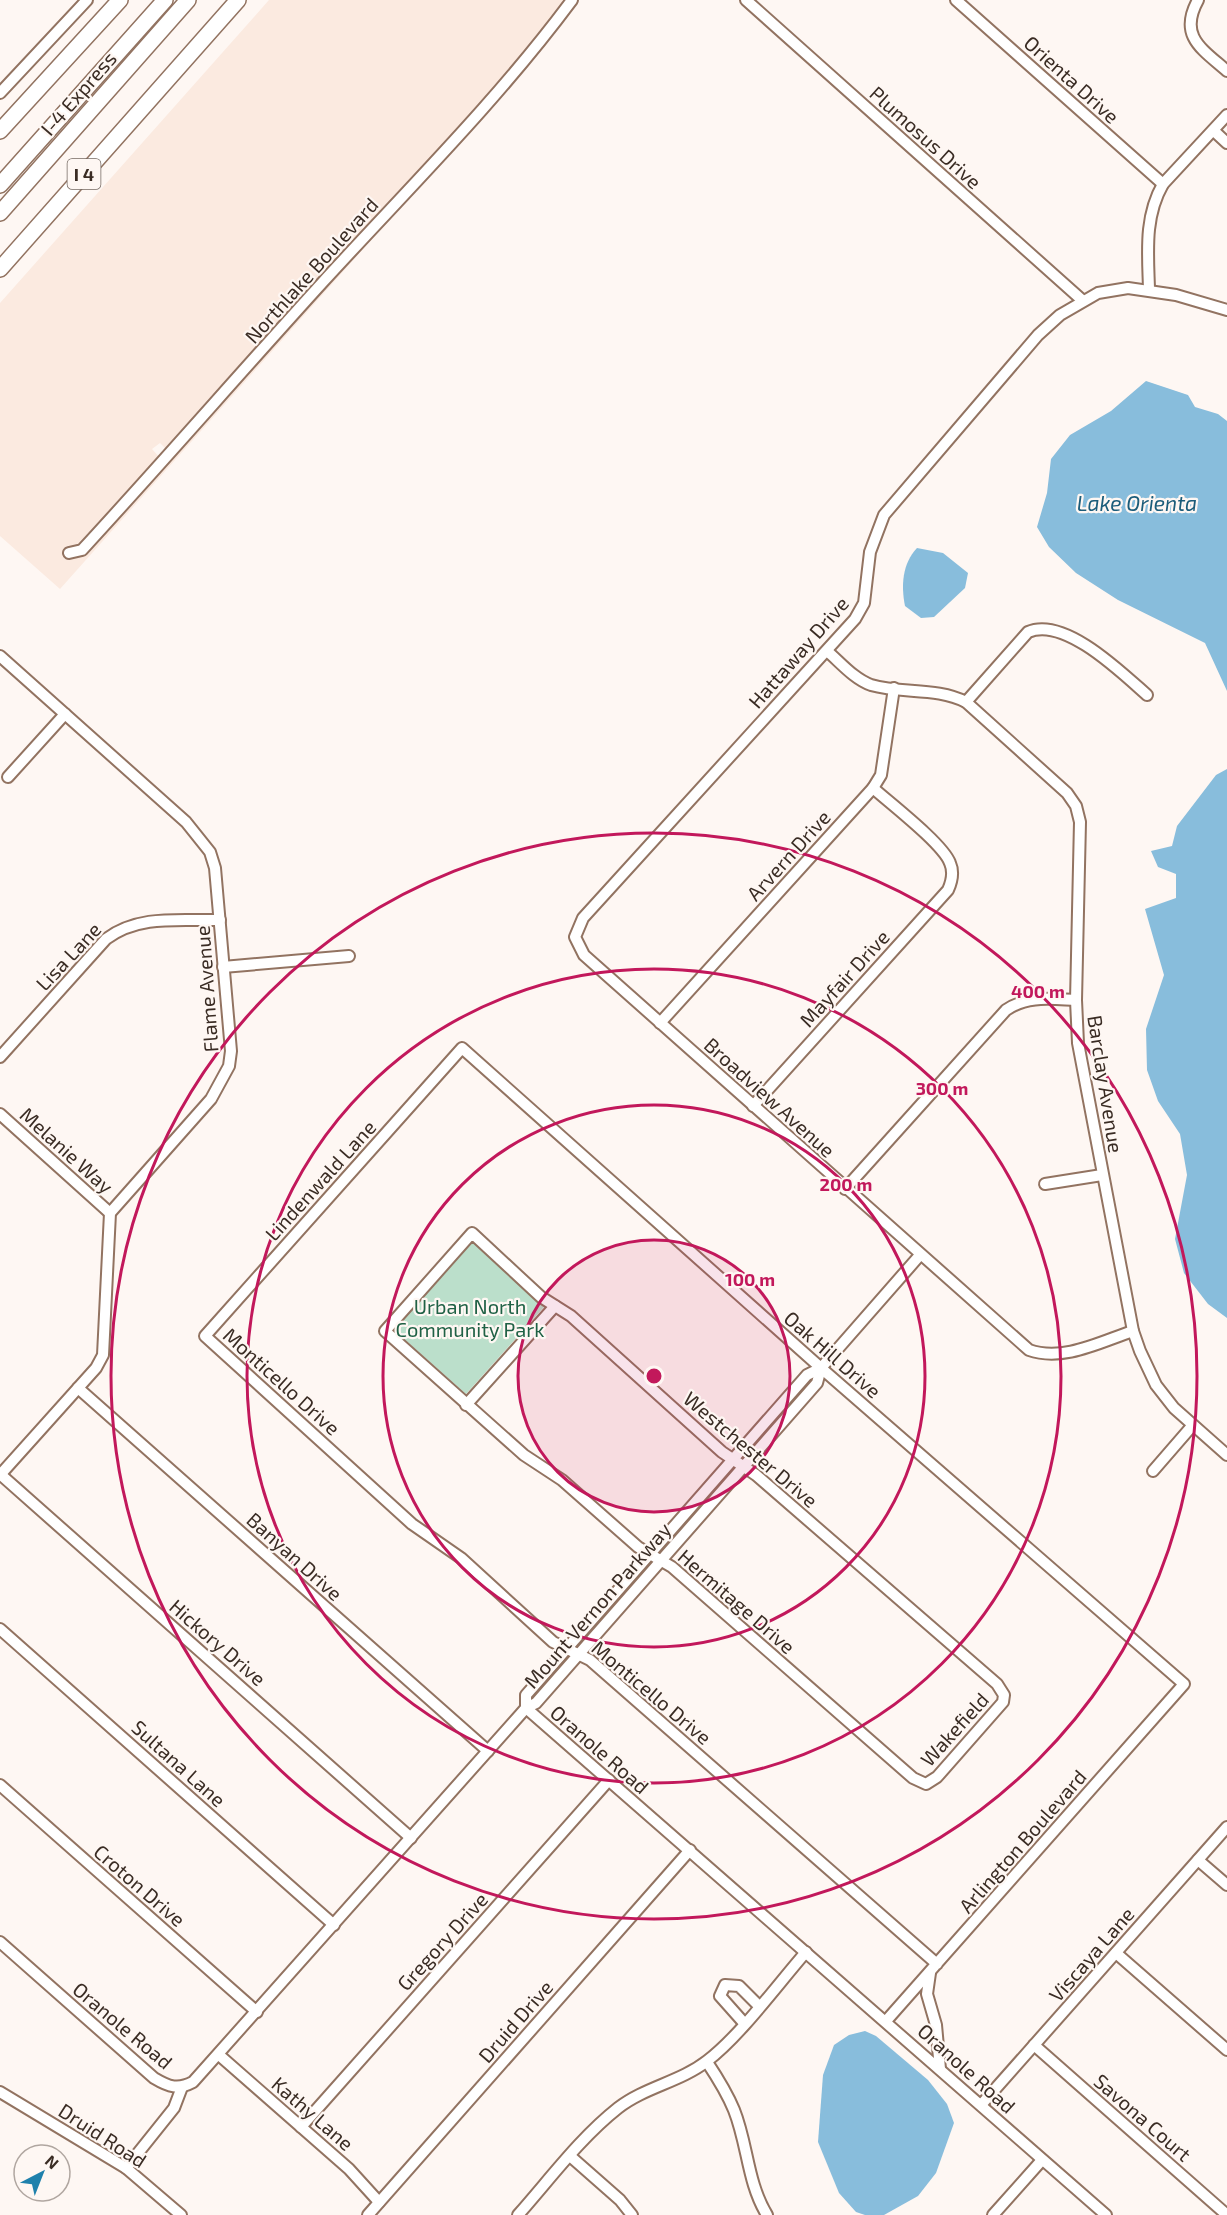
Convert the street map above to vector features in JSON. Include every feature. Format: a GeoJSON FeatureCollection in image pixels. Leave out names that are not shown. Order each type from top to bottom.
{"type":"FeatureCollection","features":[{"type":"Feature","properties":{"kind":"highway"},"geometry":{"type":"LineString","coordinates":[[0,131],[120,0]]}},
{"type":"Feature","properties":{"kind":"highway","name":"I-4 Express"},"geometry":{"type":"LineString","coordinates":[[0,185],[165,0]]}},
{"type":"Feature","properties":{"kind":"highway","name":"I-4 Express"},"geometry":{"type":"LineString","coordinates":[[0,213],[188,0]]}},
{"type":"Feature","properties":{"kind":"highway","name":"I 4"},"geometry":{"type":"LineString","coordinates":[[0,269],[238,0]]}},
{"type":"Feature","properties":{"kind":"street"},"geometry":{"type":"LineString","coordinates":[[0,93],[87,0]]}},
{"type":"Feature","properties":{"kind":"street","name":"Northlake Boulevard"},"geometry":{"type":"LineString","coordinates":[[69,553],[81,550],[167,458],[322,283],[508,81],[572,0]]}},
{"type":"Feature","properties":{"kind":"street","name":"Plumosus Drive"},"geometry":{"type":"LineString","coordinates":[[746,0],[1083,300]]}},
{"type":"Feature","properties":{"kind":"street","name":"Orienta Drive"},"geometry":{"type":"LineString","coordinates":[[956,0],[1163,184]]}},
{"type":"Feature","properties":{"kind":"street"},"geometry":{"type":"LineString","coordinates":[[1198,0],[1192,11],[1190,32],[1197,45],[1227,71]]}},
{"type":"Feature","properties":{"kind":"street"},"geometry":{"type":"LineString","coordinates":[[1149,289],[1147,242],[1151,211],[1163,184],[1227,115]]}},
{"type":"Feature","properties":{"kind":"street"},"geometry":{"type":"LineString","coordinates":[[1214,130],[1227,143]]}},
{"type":"Feature","properties":{"kind":"street","name":"Hattaway Drive"},"geometry":{"type":"LineString","coordinates":[[576,937],[583,918],[855,619],[864,603],[870,552],[884,515],[1038,335],[1060,315],[1083,300],[1116,289],[1149,289],[1227,310]]}},
{"type":"Feature","properties":{"kind":"street"},"geometry":{"type":"LineString","coordinates":[[159,449],[167,458]]}},
{"type":"Feature","properties":{"kind":"street"},"geometry":{"type":"LineString","coordinates":[[966,702],[1028,632],[1039,628],[1051,629],[1078,642],[1109,662],[1147,695]]}},
{"type":"Feature","properties":{"kind":"street","name":"Barclay Avenue"},"geometry":{"type":"LineString","coordinates":[[827,651],[859,679],[871,685],[957,697],[966,702],[1067,793],[1076,806],[1080,822],[1076,1000],[1078,1043],[1133,1331],[1156,1384],[1174,1408],[1227,1455]]}},
{"type":"Feature","properties":{"kind":"street","name":"Flame Avenue"},"geometry":{"type":"LineString","coordinates":[[0,656],[186,822],[210,852],[215,868],[231,1051],[229,1066],[222,1083],[211,1099],[110,1213]]}},
{"type":"Feature","properties":{"kind":"street","name":"Arvern Drive"},"geometry":{"type":"LineString","coordinates":[[660,1023],[873,788],[881,775],[894,688]]}},
{"type":"Feature","properties":{"kind":"street"},"geometry":{"type":"LineString","coordinates":[[8,777],[64,714]]}},
{"type":"Feature","properties":{"kind":"street","name":"Mayfair Drive"},"geometry":{"type":"LineString","coordinates":[[753,1106],[948,890],[953,871],[945,854],[873,788]]}},
{"type":"Feature","properties":{"kind":"street","name":"Lisa Lane"},"geometry":{"type":"LineString","coordinates":[[0,1057],[106,939],[118,930],[145,921],[220,920]]}},
{"type":"Feature","properties":{"kind":"street","name":"Broadview Avenue"},"geometry":{"type":"LineString","coordinates":[[576,937],[577,946],[584,956],[1029,1350],[1042,1355],[1059,1355],[1133,1331]]}},
{"type":"Feature","properties":{"kind":"street"},"geometry":{"type":"LineString","coordinates":[[223,966],[349,956]]}},
{"type":"Feature","properties":{"kind":"street"},"geometry":{"type":"LineString","coordinates":[[845,1189],[1006,1010],[1019,1002],[1032,999],[1076,1000]]}},
{"type":"Feature","properties":{"kind":"street","name":"Lindenwald Lane"},"geometry":{"type":"LineString","coordinates":[[205,1336],[462,1048]]}},
{"type":"Feature","properties":{"kind":"street","name":"Oak Hill Drive"},"geometry":{"type":"LineString","coordinates":[[462,1048],[821,1368],[1184,1684]]}},
{"type":"Feature","properties":{"kind":"street","name":"Melanie Way"},"geometry":{"type":"LineString","coordinates":[[0,1114],[110,1213]]}},
{"type":"Feature","properties":{"kind":"street"},"geometry":{"type":"LineString","coordinates":[[1045,1184],[1102,1175]]}},
{"type":"Feature","properties":{"kind":"street"},"geometry":{"type":"LineString","coordinates":[[0,1475],[96,1368],[103,1355],[110,1213]]}},
{"type":"Feature","properties":{"kind":"street","name":"Westchester Drive"},"geometry":{"type":"LineString","coordinates":[[385,1331],[472,1233],[541,1297],[571,1316],[722,1452],[739,1463],[997,1684],[1004,1695]]}},
{"type":"Feature","properties":{"kind":"street","name":"Mount Vernon Parkway"},"geometry":{"type":"LineString","coordinates":[[526,1708],[526,1695],[661,1559],[807,1375],[821,1368],[920,1255]]}},
{"type":"Feature","properties":{"kind":"street"},"geometry":{"type":"LineString","coordinates":[[466,1405],[555,1306]]}},
{"type":"Feature","properties":{"kind":"street","name":"Hermitage Drive"},"geometry":{"type":"LineString","coordinates":[[385,1331],[524,1455],[569,1485],[638,1547],[661,1559],[913,1778],[926,1784]]}},
{"type":"Feature","properties":{"kind":"street","name":"Monticello Drive"},"geometry":{"type":"LineString","coordinates":[[205,1336],[411,1524],[462,1558],[553,1642],[590,1660],[938,1964]]}},
{"type":"Feature","properties":{"kind":"street","name":"Banyan Drive"},"geometry":{"type":"LineString","coordinates":[[78,1388],[488,1752]]}},
{"type":"Feature","properties":{"kind":"street"},"geometry":{"type":"LineString","coordinates":[[1153,1471],[1192,1426]]}},
{"type":"Feature","properties":{"kind":"street","name":"Mount Vernon Parkway"},"geometry":{"type":"LineString","coordinates":[[573,1650],[651,1552],[739,1463]]}},
{"type":"Feature","properties":{"kind":"street","name":"Hickory Drive"},"geometry":{"type":"LineString","coordinates":[[0,1475],[411,1838]]}},
{"type":"Feature","properties":{"kind":"street","name":"Sultana Lane"},"geometry":{"type":"LineString","coordinates":[[0,1629],[334,1925]]}},
{"type":"Feature","properties":{"kind":"street","name":"Arlington Boulevard"},"geometry":{"type":"LineString","coordinates":[[886,2021],[1184,1684]]}},
{"type":"Feature","properties":{"kind":"street","name":"Wakefield"},"geometry":{"type":"LineString","coordinates":[[926,1784],[937,1777],[994,1713],[1003,1702],[1004,1695]]}},
{"type":"Feature","properties":{"kind":"street","name":"Oranole Road"},"geometry":{"type":"LineString","coordinates":[[0,1942],[154,2078],[168,2086],[182,2087],[193,2082],[219,2055],[526,1708],[1106,2215]]}},
{"type":"Feature","properties":{"kind":"street","name":"Gregory Drive"},"geometry":{"type":"LineString","coordinates":[[301,2127],[609,1780]]}},
{"type":"Feature","properties":{"kind":"street","name":"Croton Drive"},"geometry":{"type":"LineString","coordinates":[[0,1785],[257,2012]]}},
{"type":"Feature","properties":{"kind":"street","name":"Viscaya Lane"},"geometry":{"type":"LineString","coordinates":[[981,2105],[1227,1827]]}},
{"type":"Feature","properties":{"kind":"street","name":"Druid Drive"},"geometry":{"type":"LineString","coordinates":[[368,2215],[690,1850]]}},
{"type":"Feature","properties":{"kind":"street"},"geometry":{"type":"LineString","coordinates":[[1198,1860],[1227,1885]]}},
{"type":"Feature","properties":{"kind":"street"},"geometry":{"type":"LineString","coordinates":[[518,2215],[570,2156],[619,2108],[641,2093],[673,2080],[706,2062],[744,2023],[806,1952]]}},
{"type":"Feature","properties":{"kind":"street"},"geometry":{"type":"LineString","coordinates":[[1116,1953],[1227,2050]]}},
{"type":"Feature","properties":{"kind":"street"},"geometry":{"type":"LineString","coordinates":[[930,1973],[927,1994],[936,2025],[940,2069]]}},
{"type":"Feature","properties":{"kind":"street"},"geometry":{"type":"LineString","coordinates":[[744,2023],[720,1996],[725,1985],[739,1986],[759,2006]]}},
{"type":"Feature","properties":{"kind":"street","name":"Savona Court"},"geometry":{"type":"LineString","coordinates":[[1035,2045],[1227,2215]]}},
{"type":"Feature","properties":{"kind":"street","name":"Kathy Lane"},"geometry":{"type":"LineString","coordinates":[[219,2055],[349,2169],[379,2202]]}},
{"type":"Feature","properties":{"kind":"street"},"geometry":{"type":"LineString","coordinates":[[706,2062],[735,2111],[749,2172],[759,2202],[767,2215]]}},
{"type":"Feature","properties":{"kind":"street"},"geometry":{"type":"LineString","coordinates":[[126,2168],[174,2108],[182,2087]]}},
{"type":"Feature","properties":{"kind":"street","name":"Druid Road"},"geometry":{"type":"LineString","coordinates":[[0,2092],[126,2168],[181,2215]]}},
{"type":"Feature","properties":{"kind":"street"},"geometry":{"type":"LineString","coordinates":[[570,2156],[620,2200],[632,2215]]}},
{"type":"Feature","properties":{"kind":"street"},"geometry":{"type":"LineString","coordinates":[[993,2215],[1042,2160]]}},
{"type":"Feature","properties":{"kind":"shaded area"},"geometry":{"type":"Polygon","coordinates":[[[269,0],[566,0],[505,78],[168,451],[160,443],[152,449],[161,459],[79,546],[63,549],[64,559],[85,554],[430,174],[60,589],[0,536],[0,303],[269,0]]]}},
{"type":"Feature","properties":{"kind":"green space","name":"Urban North Community Park"},"geometry":{"type":"Polygon","coordinates":[[[473,1242],[545,1306],[466,1394],[394,1330],[473,1242]]]}},
{"type":"Feature","properties":{"kind":"water","name":"Lake Orienta"},"geometry":{"type":"Polygon","coordinates":[[[1146,381],[1188,395],[1195,407],[1218,414],[1227,421],[1227,691],[1205,643],[1118,600],[1076,573],[1049,547],[1037,527],[1047,493],[1051,459],[1070,435],[1111,411],[1146,381]]]}},
{"type":"Feature","properties":{"kind":"water"},"geometry":{"type":"Polygon","coordinates":[[[917,548],[943,553],[968,573],[965,588],[934,617],[921,618],[905,606],[904,576],[908,561],[917,548]]]}},
{"type":"Feature","properties":{"kind":"water"},"geometry":{"type":"Polygon","coordinates":[[[1227,769],[1227,1318],[1208,1304],[1184,1273],[1175,1239],[1187,1175],[1180,1134],[1158,1101],[1147,1070],[1146,1029],[1164,975],[1145,909],[1176,898],[1176,874],[1158,867],[1151,851],[1172,846],[1177,826],[1216,775],[1227,769]]]}},
{"type":"Feature","properties":{"kind":"water"},"geometry":{"type":"Polygon","coordinates":[[[865,2031],[876,2036],[928,2080],[947,2104],[954,2123],[936,2173],[918,2196],[884,2215],[865,2215],[856,2212],[839,2193],[818,2142],[823,2075],[834,2045],[849,2035],[865,2031]]]}}]}
